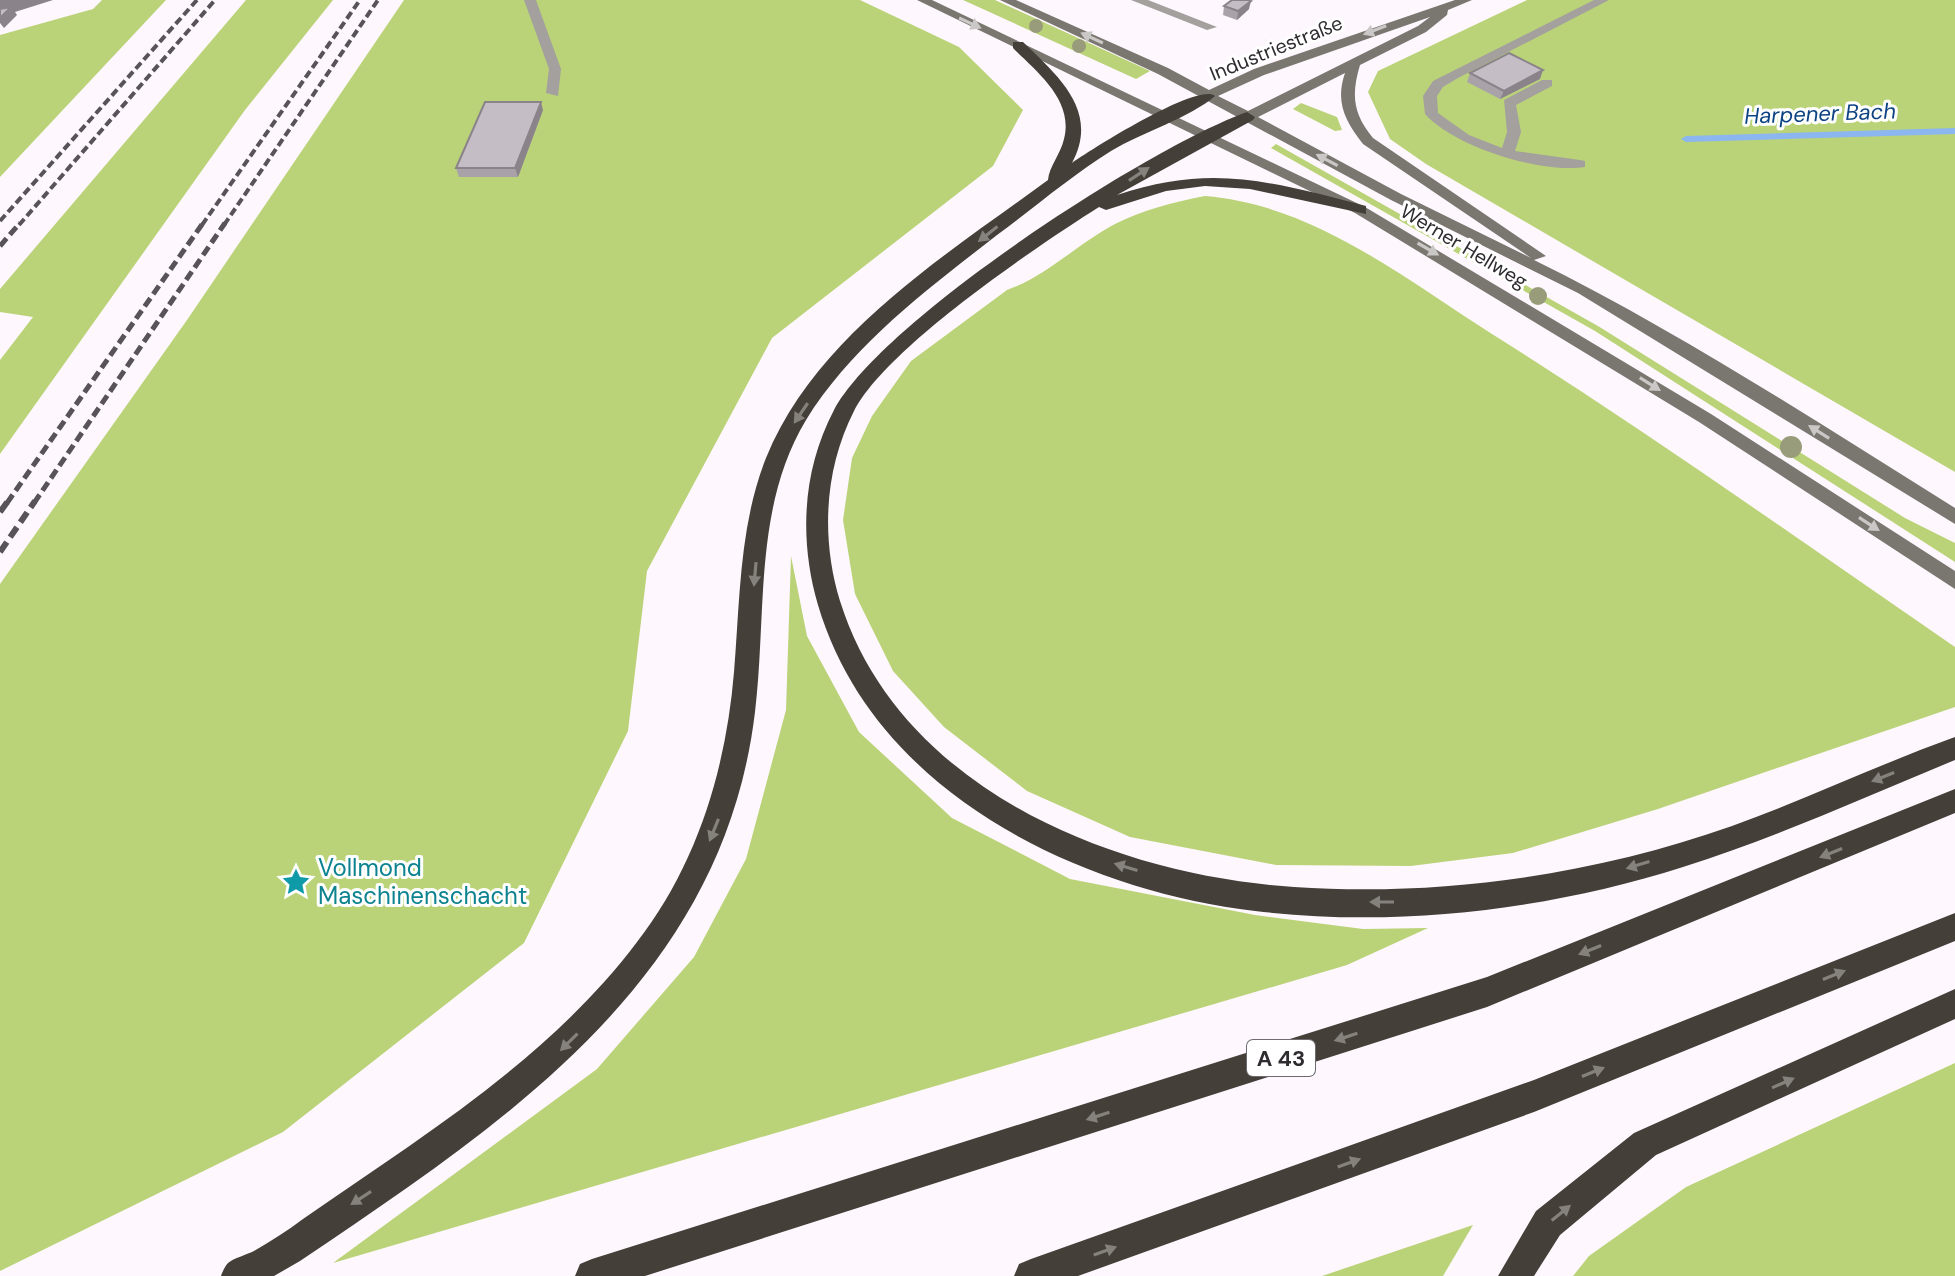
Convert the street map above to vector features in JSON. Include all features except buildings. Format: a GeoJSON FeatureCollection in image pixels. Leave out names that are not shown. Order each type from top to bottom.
{"type":"FeatureCollection","features":[{"type":"Feature","properties":{"kind":"highway"},"geometry":{"type":"LineString","coordinates":[[1018,45],[1057,84],[1075,119],[1075,138],[1070,155],[1049,187]]}},
{"type":"Feature","properties":{"kind":"highway"},"geometry":{"type":"LineString","coordinates":[[238,1276],[476,1121],[561,1050],[648,957],[693,876],[724,804],[740,727],[763,496],[778,454],[797,417],[855,346],[891,312],[1049,187],[1096,154],[1207,96]]}},
{"type":"Feature","properties":{"kind":"highway"},"geometry":{"type":"LineString","coordinates":[[1247,117],[1155,163],[1028,243],[895,350],[863,382],[843,413],[820,478],[816,544],[821,587],[853,664],[914,745],[976,797],[1067,846],[1163,879],[1218,891],[1290,900],[1428,902],[1489,897],[1610,874],[1739,835],[1955,748]]}},
{"type":"Feature","properties":{"kind":"highway"},"geometry":{"type":"LineString","coordinates":[[1073,216],[1170,186],[1214,182],[1283,191],[1360,210]]}},
{"type":"Feature","properties":{"kind":"highway","name":"A 43"},"geometry":{"type":"LineString","coordinates":[[592,1276],[1487,992],[1955,801]]}},
{"type":"Feature","properties":{"kind":"highway"},"geometry":{"type":"LineString","coordinates":[[1031,1276],[1534,1096],[1955,927]]}},
{"type":"Feature","properties":{"kind":"highway"},"geometry":{"type":"LineString","coordinates":[[1515,1276],[1548,1223],[1645,1144],[1955,1004]]}},
{"type":"Feature","properties":{"kind":"main road","name":"Werner Hellweg"},"geometry":{"type":"LineString","coordinates":[[923,0],[1360,210],[1692,410],[1955,581]]}},
{"type":"Feature","properties":{"kind":"main road","name":"Werner Hellweg"},"geometry":{"type":"LineString","coordinates":[[1006,0],[1163,71],[1396,197],[1583,290],[1749,388],[1955,517]]}},
{"type":"Feature","properties":{"kind":"main road","name":"Industriestraße"},"geometry":{"type":"LineString","coordinates":[[1207,96],[1259,72],[1466,0]]}},
{"type":"Feature","properties":{"kind":"main road","name":"Industriestraße"},"geometry":{"type":"LineString","coordinates":[[1247,117],[1422,29],[1450,7]]}},
{"type":"Feature","properties":{"kind":"main road","name":"Industriestraße"},"geometry":{"type":"LineString","coordinates":[[1354,63],[1345,83],[1351,114],[1370,144],[1477,216]]}},
{"type":"Feature","properties":{"kind":"main road","name":"Werner Hellweg"},"geometry":{"type":"LineString","coordinates":[[1477,216],[1583,290]]}},
{"type":"Feature","properties":{"kind":"lane"},"geometry":{"type":"LineString","coordinates":[[530,0],[555,69],[553,93]]}},
{"type":"Feature","properties":{"kind":"lane"},"geometry":{"type":"LineString","coordinates":[[1137,0],[1211,27]]}},
{"type":"Feature","properties":{"kind":"lane"},"geometry":{"type":"LineString","coordinates":[[1580,164],[1507,153],[1444,127],[1432,114],[1430,96],[1438,84],[1453,75],[1603,0]]}},
{"type":"Feature","properties":{"kind":"lane"},"geometry":{"type":"LineString","coordinates":[[1507,153],[1514,132],[1509,103],[1547,83]]}},
{"type":"Feature","properties":{"kind":"green space"},"geometry":{"type":"Polygon","coordinates":[[[102,0],[166,0],[0,177],[0,35],[93,9],[102,0]]]}},
{"type":"Feature","properties":{"kind":"green space"},"geometry":{"type":"Polygon","coordinates":[[[246,0],[333,0],[245,110],[0,454],[0,360],[33,317],[0,312],[0,289],[246,0]]]}},
{"type":"Feature","properties":{"kind":"green space"},"geometry":{"type":"Polygon","coordinates":[[[404,0],[860,0],[959,47],[1023,110],[993,166],[772,338],[647,571],[628,731],[524,943],[283,1132],[0,1271],[0,584],[187,320],[404,0]]]}},
{"type":"Feature","properties":{"kind":"green space"},"geometry":{"type":"Polygon","coordinates":[[[963,0],[995,0],[1150,71],[1136,79],[963,0]]]}},
{"type":"Feature","properties":{"kind":"green space"},"geometry":{"type":"Polygon","coordinates":[[[1527,0],[1955,0],[1955,472],[1426,164],[1390,139],[1368,92],[1378,71],[1527,0]]]}},
{"type":"Feature","properties":{"kind":"green space"},"geometry":{"type":"Polygon","coordinates":[[[1301,103],[1337,117],[1342,130],[1335,131],[1293,109],[1301,103]]]}},
{"type":"Feature","properties":{"kind":"green space"},"geometry":{"type":"Polygon","coordinates":[[[1276,144],[1598,326],[1905,518],[1955,543],[1955,562],[1595,331],[1271,148],[1276,144]]]}},
{"type":"Feature","properties":{"kind":"green space"},"geometry":{"type":"Polygon","coordinates":[[[1205,196],[1245,202],[1283,213],[1356,247],[1725,488],[1955,647],[1955,707],[1658,809],[1513,853],[1411,866],[1276,865],[1130,837],[1027,791],[944,727],[893,671],[855,594],[843,520],[852,458],[872,416],[911,361],[1007,290],[1035,277],[1115,224],[1159,207],[1205,196]]]}},
{"type":"Feature","properties":{"kind":"green space"},"geometry":{"type":"Polygon","coordinates":[[[791,556],[807,636],[859,732],[952,818],[1070,879],[1255,915],[1363,929],[1428,928],[1347,965],[333,1263],[597,1069],[694,957],[746,859],[786,710],[791,556]]]}},
{"type":"Feature","properties":{"kind":"green space"},"geometry":{"type":"Polygon","coordinates":[[[1955,1063],[1955,1276],[1573,1276],[1589,1256],[1686,1187],[1955,1063]]]}},
{"type":"Feature","properties":{"kind":"green space"},"geometry":{"type":"Polygon","coordinates":[[[1473,1225],[1443,1276],[1322,1276],[1473,1225]]]}},
{"type":"Feature","properties":{"kind":"waterway","name":"Harpener Bach"},"geometry":{"type":"LineString","coordinates":[[1686,139],[1955,131]]}},
{"type":"Feature","properties":{"kind":"railway"},"geometry":{"type":"LineString","coordinates":[[0,221],[197,0]]}},
{"type":"Feature","properties":{"kind":"railway"},"geometry":{"type":"LineString","coordinates":[[19,225],[215,0]]}},
{"type":"Feature","properties":{"kind":"railway"},"geometry":{"type":"LineString","coordinates":[[202,225],[360,0]]}},
{"type":"Feature","properties":{"kind":"railway"},"geometry":{"type":"LineString","coordinates":[[224,225],[378,0]]}},
{"type":"Feature","properties":{"kind":"railway"},"geometry":{"type":"LineString","coordinates":[[0,246],[20,223]]}},
{"type":"Feature","properties":{"kind":"railway"},"geometry":{"type":"LineString","coordinates":[[7,503],[203,223]]}},
{"type":"Feature","properties":{"kind":"railway"},"geometry":{"type":"LineString","coordinates":[[34,503],[225,223]]}},
{"type":"Feature","properties":{"kind":"railway"},"geometry":{"type":"LineString","coordinates":[[0,512],[8,501]]}},
{"type":"Feature","properties":{"kind":"railway"},"geometry":{"type":"LineString","coordinates":[[0,552],[35,501]]}},
{"type":"Feature","properties":{"kind":"place","name":"Vollmond Maschinenschacht"},"geometry":{"type":"Point","coordinates":[296,882]}}]}
